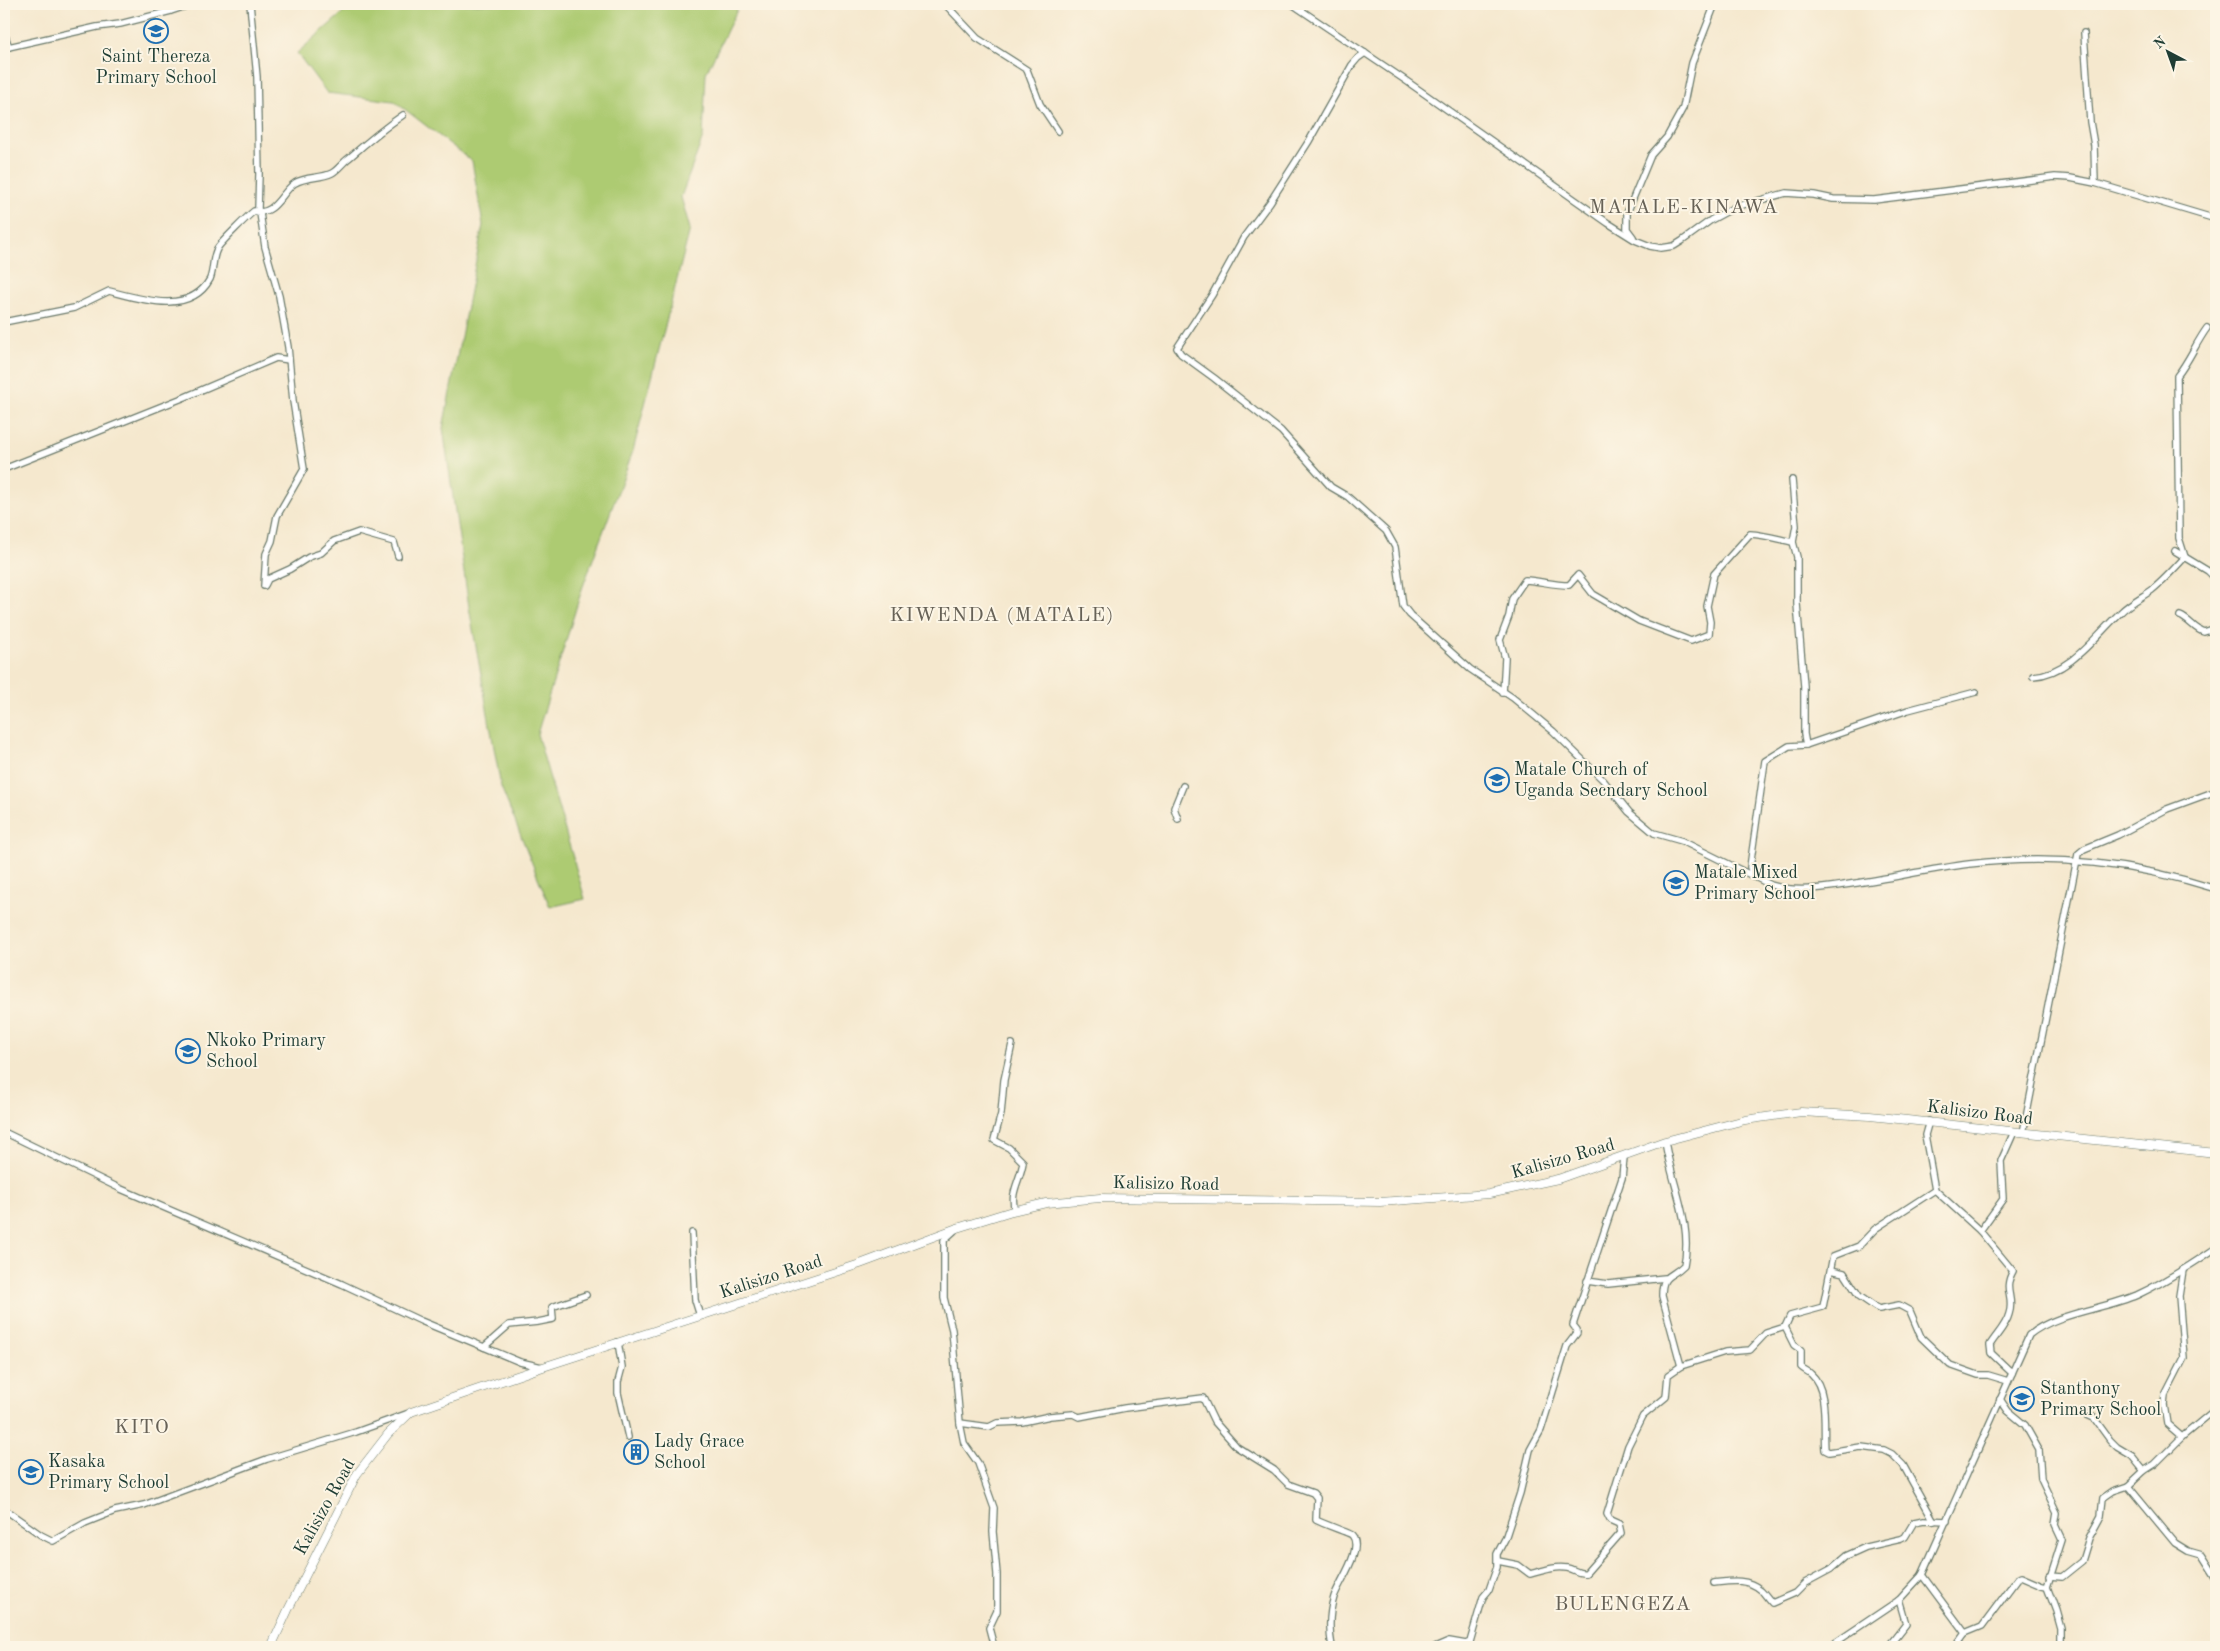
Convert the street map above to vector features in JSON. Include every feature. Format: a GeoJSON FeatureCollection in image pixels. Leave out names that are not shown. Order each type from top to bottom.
{"type":"FeatureCollection","features":[{"type":"Feature","properties":{"kind":"street"},"geometry":{"type":"LineString","coordinates":[[4,33],[6,47],[97,27],[120,24],[171,12],[192,4]]}},
{"type":"Feature","properties":{"kind":"street"},"geometry":{"type":"LineString","coordinates":[[250,4],[257,77],[260,174],[258,208],[263,241],[279,296],[304,470],[277,516],[272,541],[266,554],[264,586],[268,579],[290,569],[309,557],[321,553],[334,541],[359,532],[394,542],[398,556]]}},
{"type":"Feature","properties":{"kind":"street"},"geometry":{"type":"LineString","coordinates":[[944,4],[977,38],[1027,70],[1040,104],[1058,131]]}},
{"type":"Feature","properties":{"kind":"street"},"geometry":{"type":"LineString","coordinates":[[1292,4],[1635,240],[1656,247],[1674,246],[1711,220],[1735,207],[1786,193],[1856,201],[2055,178],[2070,178],[2094,183],[2216,219]]}},
{"type":"Feature","properties":{"kind":"street"},"geometry":{"type":"LineString","coordinates":[[1635,240],[1627,229],[1627,213],[1651,155],[1667,137],[1683,108],[1692,63],[1715,4]]}},
{"type":"Feature","properties":{"kind":"street"},"geometry":{"type":"LineString","coordinates":[[2084,32],[2090,122],[2094,145],[2094,183]]}},
{"type":"Feature","properties":{"kind":"street"},"geometry":{"type":"LineString","coordinates":[[1365,54],[1358,58],[1349,70],[1309,142],[1270,202],[1244,237],[1212,295],[1177,348],[1181,354],[1281,432],[1331,487],[1348,497],[1386,531],[1395,547],[1402,600],[1406,610],[1470,669],[1518,702],[1553,732],[1603,780],[1629,812],[1654,833],[1682,841],[1753,877],[1781,888],[1817,889],[1971,864],[2076,860],[2115,864],[2190,881],[2216,889]]}},
{"type":"Feature","properties":{"kind":"street"},"geometry":{"type":"LineString","coordinates":[[4,322],[74,308],[109,291],[144,300],[183,301],[193,297],[203,289],[210,278],[214,267],[214,255],[218,247],[247,217],[254,211],[260,213],[278,205],[283,194],[294,184],[307,177],[332,173],[378,133],[403,115]]}},
{"type":"Feature","properties":{"kind":"street"},"geometry":{"type":"LineString","coordinates":[[2185,557],[2178,538],[2177,376],[2188,362],[2195,344],[2208,328]]}},
{"type":"Feature","properties":{"kind":"street"},"geometry":{"type":"LineString","coordinates":[[4,469],[185,397],[276,358],[289,360]]}},
{"type":"Feature","properties":{"kind":"street"},"geometry":{"type":"LineString","coordinates":[[1792,480],[1796,526],[1793,542],[1797,557],[1797,604],[1806,745]]}},
{"type":"Feature","properties":{"kind":"street"},"geometry":{"type":"LineString","coordinates":[[1503,693],[1505,658],[1500,640],[1509,616],[1512,600],[1525,580],[1540,581],[1554,585],[1569,585],[1578,575],[1593,594],[1639,621],[1691,641],[1708,634],[1710,622],[1707,606],[1714,574],[1737,551],[1746,537],[1750,534],[1774,536],[1778,539],[1793,542]]}},
{"type":"Feature","properties":{"kind":"street"},"geometry":{"type":"LineString","coordinates":[[2175,551],[2208,571],[2216,579]]}},
{"type":"Feature","properties":{"kind":"street"},"geometry":{"type":"LineString","coordinates":[[2033,676],[2050,674],[2063,665],[2100,634],[2122,610],[2153,589],[2185,557]]}},
{"type":"Feature","properties":{"kind":"street"},"geometry":{"type":"LineString","coordinates":[[2180,616],[2189,620],[2198,630],[2204,632],[2216,628]]}},
{"type":"Feature","properties":{"kind":"street"},"geometry":{"type":"LineString","coordinates":[[1753,877],[1750,867],[1765,761],[1789,746],[1806,745],[1908,710],[1976,692]]}},
{"type":"Feature","properties":{"kind":"street"},"geometry":{"type":"LineString","coordinates":[[1178,819],[1174,808],[1183,786]]}},
{"type":"Feature","properties":{"kind":"street"},"geometry":{"type":"LineString","coordinates":[[2023,1133],[2078,854],[2084,849],[2118,835],[2167,809],[2216,791]]}},
{"type":"Feature","properties":{"kind":"street"},"geometry":{"type":"LineString","coordinates":[[1012,1044],[1004,1080],[1001,1114],[994,1140],[1009,1148],[1023,1162],[1014,1191],[1012,1203],[1015,1210]]}},
{"type":"Feature","properties":{"kind":"street","name":"Kalisizo Road"},"geometry":{"type":"LineString","coordinates":[[271,1647],[292,1601],[357,1474],[388,1434],[411,1412],[618,1342],[860,1264],[957,1228],[1015,1210],[1046,1203],[1100,1198],[1356,1202],[1439,1199],[1489,1194],[1535,1185],[1624,1157],[1665,1141],[1759,1117],[1801,1112],[1839,1113],[2216,1153]]}},
{"type":"Feature","properties":{"kind":"street"},"geometry":{"type":"LineString","coordinates":[[1929,1122],[1925,1135],[1935,1190],[1980,1231],[2013,1271],[2008,1280],[2009,1314],[1990,1345],[1991,1353],[2012,1372]]}},
{"type":"Feature","properties":{"kind":"street"},"geometry":{"type":"LineString","coordinates":[[4,1132],[136,1196],[342,1284],[421,1321],[520,1362],[543,1367]]}},
{"type":"Feature","properties":{"kind":"street"},"geometry":{"type":"LineString","coordinates":[[1980,1231],[2002,1199],[2001,1161],[2014,1132]]}},
{"type":"Feature","properties":{"kind":"street"},"geometry":{"type":"LineString","coordinates":[[1587,1281],[1608,1284],[1665,1278],[1684,1266],[1687,1232],[1668,1163],[1665,1141]]}},
{"type":"Feature","properties":{"kind":"street"},"geometry":{"type":"LineString","coordinates":[[1435,1647],[1449,1641],[1466,1644],[1470,1642],[1483,1597],[1489,1590],[1498,1561],[1496,1558],[1497,1554],[1525,1478],[1530,1450],[1541,1430],[1567,1346],[1577,1333],[1573,1325],[1622,1178],[1624,1157]]}},
{"type":"Feature","properties":{"kind":"street"},"geometry":{"type":"LineString","coordinates":[[1498,1561],[1518,1565],[1530,1574],[1549,1568],[1568,1568],[1582,1574],[1586,1572],[1621,1533],[1620,1524],[1610,1520],[1607,1514],[1628,1446],[1643,1416],[1666,1397],[1668,1375],[1681,1366],[1725,1352],[1750,1350],[1766,1333],[1785,1327],[1790,1316],[1822,1307],[1832,1259],[1836,1254],[1859,1246],[1875,1229],[1935,1190]]}},
{"type":"Feature","properties":{"kind":"street"},"geometry":{"type":"LineString","coordinates":[[957,1228],[944,1240],[944,1298],[952,1330],[960,1423],[964,1443],[978,1463],[994,1508],[993,1532],[997,1574],[997,1611],[988,1628],[994,1647]]}},
{"type":"Feature","properties":{"kind":"street"},"geometry":{"type":"LineString","coordinates":[[692,1233],[695,1300],[700,1316]]}},
{"type":"Feature","properties":{"kind":"street"},"geometry":{"type":"LineString","coordinates":[[1829,1647],[1899,1600],[1922,1575],[2026,1339],[2036,1329],[2048,1323],[2137,1295],[2183,1270],[2216,1248]]}},
{"type":"Feature","properties":{"kind":"street"},"geometry":{"type":"LineString","coordinates":[[1831,1270],[1844,1274],[1859,1296],[1874,1307],[1879,1309],[1899,1305],[1910,1311],[1921,1337],[1950,1364],[1978,1375],[1988,1375],[2008,1381]]}},
{"type":"Feature","properties":{"kind":"street"},"geometry":{"type":"LineString","coordinates":[[2182,1438],[2167,1424],[2164,1405],[2165,1395],[2176,1370],[2184,1358],[2179,1296],[2183,1270]]}},
{"type":"Feature","properties":{"kind":"street"},"geometry":{"type":"LineString","coordinates":[[1665,1278],[1662,1284],[1662,1296],[1681,1366]]}},
{"type":"Feature","properties":{"kind":"street"},"geometry":{"type":"LineString","coordinates":[[484,1347],[509,1325],[553,1319],[552,1307],[586,1295]]}},
{"type":"Feature","properties":{"kind":"street"},"geometry":{"type":"LineString","coordinates":[[1785,1327],[1794,1344],[1800,1350],[1801,1367],[1813,1376],[1821,1394],[1824,1414],[1825,1450],[1829,1452],[1861,1447],[1884,1450],[1892,1454],[1903,1465],[1934,1521]]}},
{"type":"Feature","properties":{"kind":"street"},"geometry":{"type":"LineString","coordinates":[[618,1342],[622,1367],[618,1382],[618,1393],[628,1437]]}},
{"type":"Feature","properties":{"kind":"street"},"geometry":{"type":"LineString","coordinates":[[520,1362],[525,1373]]}},
{"type":"Feature","properties":{"kind":"street"},"geometry":{"type":"LineString","coordinates":[[960,1423],[989,1427],[997,1423],[1022,1422],[1050,1416],[1072,1414],[1079,1417],[1125,1408],[1202,1398],[1214,1421],[1237,1447],[1274,1470],[1288,1484],[1313,1493],[1317,1498],[1316,1520],[1353,1536],[1355,1542],[1352,1560],[1334,1598],[1330,1628],[1332,1647]]}},
{"type":"Feature","properties":{"kind":"street"},"geometry":{"type":"LineString","coordinates":[[2000,1399],[2008,1411],[2025,1425],[2036,1444],[2041,1458],[2041,1479],[2057,1514],[2055,1525],[2062,1540],[2047,1587],[2056,1611],[2061,1629],[2061,1642],[2064,1647]]}},
{"type":"Feature","properties":{"kind":"street"},"geometry":{"type":"LineString","coordinates":[[4,1509],[41,1535],[53,1541],[85,1522],[115,1510],[144,1505],[267,1459],[356,1432],[411,1412]]}},
{"type":"Feature","properties":{"kind":"street"},"geometry":{"type":"LineString","coordinates":[[2049,1576],[2062,1577],[2082,1562],[2089,1538],[2101,1516],[2103,1498],[2113,1491],[2128,1486],[2211,1413],[2216,1412]]}},
{"type":"Feature","properties":{"kind":"street"},"geometry":{"type":"LineString","coordinates":[[2083,1413],[2094,1418],[2110,1440],[2117,1447],[2132,1456],[2144,1471]]}},
{"type":"Feature","properties":{"kind":"street"},"geometry":{"type":"LineString","coordinates":[[2128,1486],[2175,1543],[2188,1551],[2202,1555],[2216,1577]]}},
{"type":"Feature","properties":{"kind":"street"},"geometry":{"type":"LineString","coordinates":[[1714,1583],[1733,1581],[1751,1583],[1763,1592],[1769,1601],[1775,1602],[1795,1593],[1805,1583],[1822,1575],[1846,1556],[1866,1547],[1905,1537],[1914,1522],[1947,1521]]}},
{"type":"Feature","properties":{"kind":"street"},"geometry":{"type":"LineString","coordinates":[[1922,1575],[1965,1633]]}},
{"type":"Feature","properties":{"kind":"street"},"geometry":{"type":"LineString","coordinates":[[1955,1647],[1965,1633],[1982,1626],[2017,1579],[2021,1577],[2047,1587]]}},
{"type":"Feature","properties":{"kind":"street"},"geometry":{"type":"LineString","coordinates":[[1888,1647],[1906,1624],[1899,1600]]}},
{"type":"Feature","properties":{"kind":"green space"},"geometry":{"type":"Polygon","coordinates":[[[353,4],[740,4],[706,73],[703,137],[681,197],[690,229],[633,451],[582,589],[537,734],[585,899],[550,907],[501,787],[469,607],[443,428],[483,225],[472,161],[394,101],[327,93],[297,53],[353,4]]]}},
{"type":"Feature","properties":{"kind":"place","name":"Saint Thereza Primary School"},"geometry":{"type":"Point","coordinates":[156,31]}},
{"type":"Feature","properties":{"kind":"place","name":"Matale Church of Uganda Secndary School"},"geometry":{"type":"Point","coordinates":[1497,780]}},
{"type":"Feature","properties":{"kind":"place","name":"Matale Mixed Primary School"},"geometry":{"type":"Point","coordinates":[1676,883]}},
{"type":"Feature","properties":{"kind":"place","name":"Nkoko Primary School"},"geometry":{"type":"Point","coordinates":[188,1051]}},
{"type":"Feature","properties":{"kind":"place","name":"Stanthony Primary School"},"geometry":{"type":"Point","coordinates":[2022,1399]}},
{"type":"Feature","properties":{"kind":"place","name":"Lady Grace School"},"geometry":{"type":"Point","coordinates":[636,1452]}},
{"type":"Feature","properties":{"kind":"place","name":"Kasaka Primary School"},"geometry":{"type":"Point","coordinates":[31,1472]}},
{"type":"Feature","properties":{"kind":"district","name":"MATALE-KINAWA"},"geometry":{"type":"Point","coordinates":[1684,208]}},
{"type":"Feature","properties":{"kind":"district","name":"KIWENDA (MATALE)"},"geometry":{"type":"Point","coordinates":[1002,616]}},
{"type":"Feature","properties":{"kind":"district","name":"KITO"},"geometry":{"type":"Point","coordinates":[142,1428]}},
{"type":"Feature","properties":{"kind":"district","name":"BULENGEZA"},"geometry":{"type":"Point","coordinates":[1623,1605]}}]}
